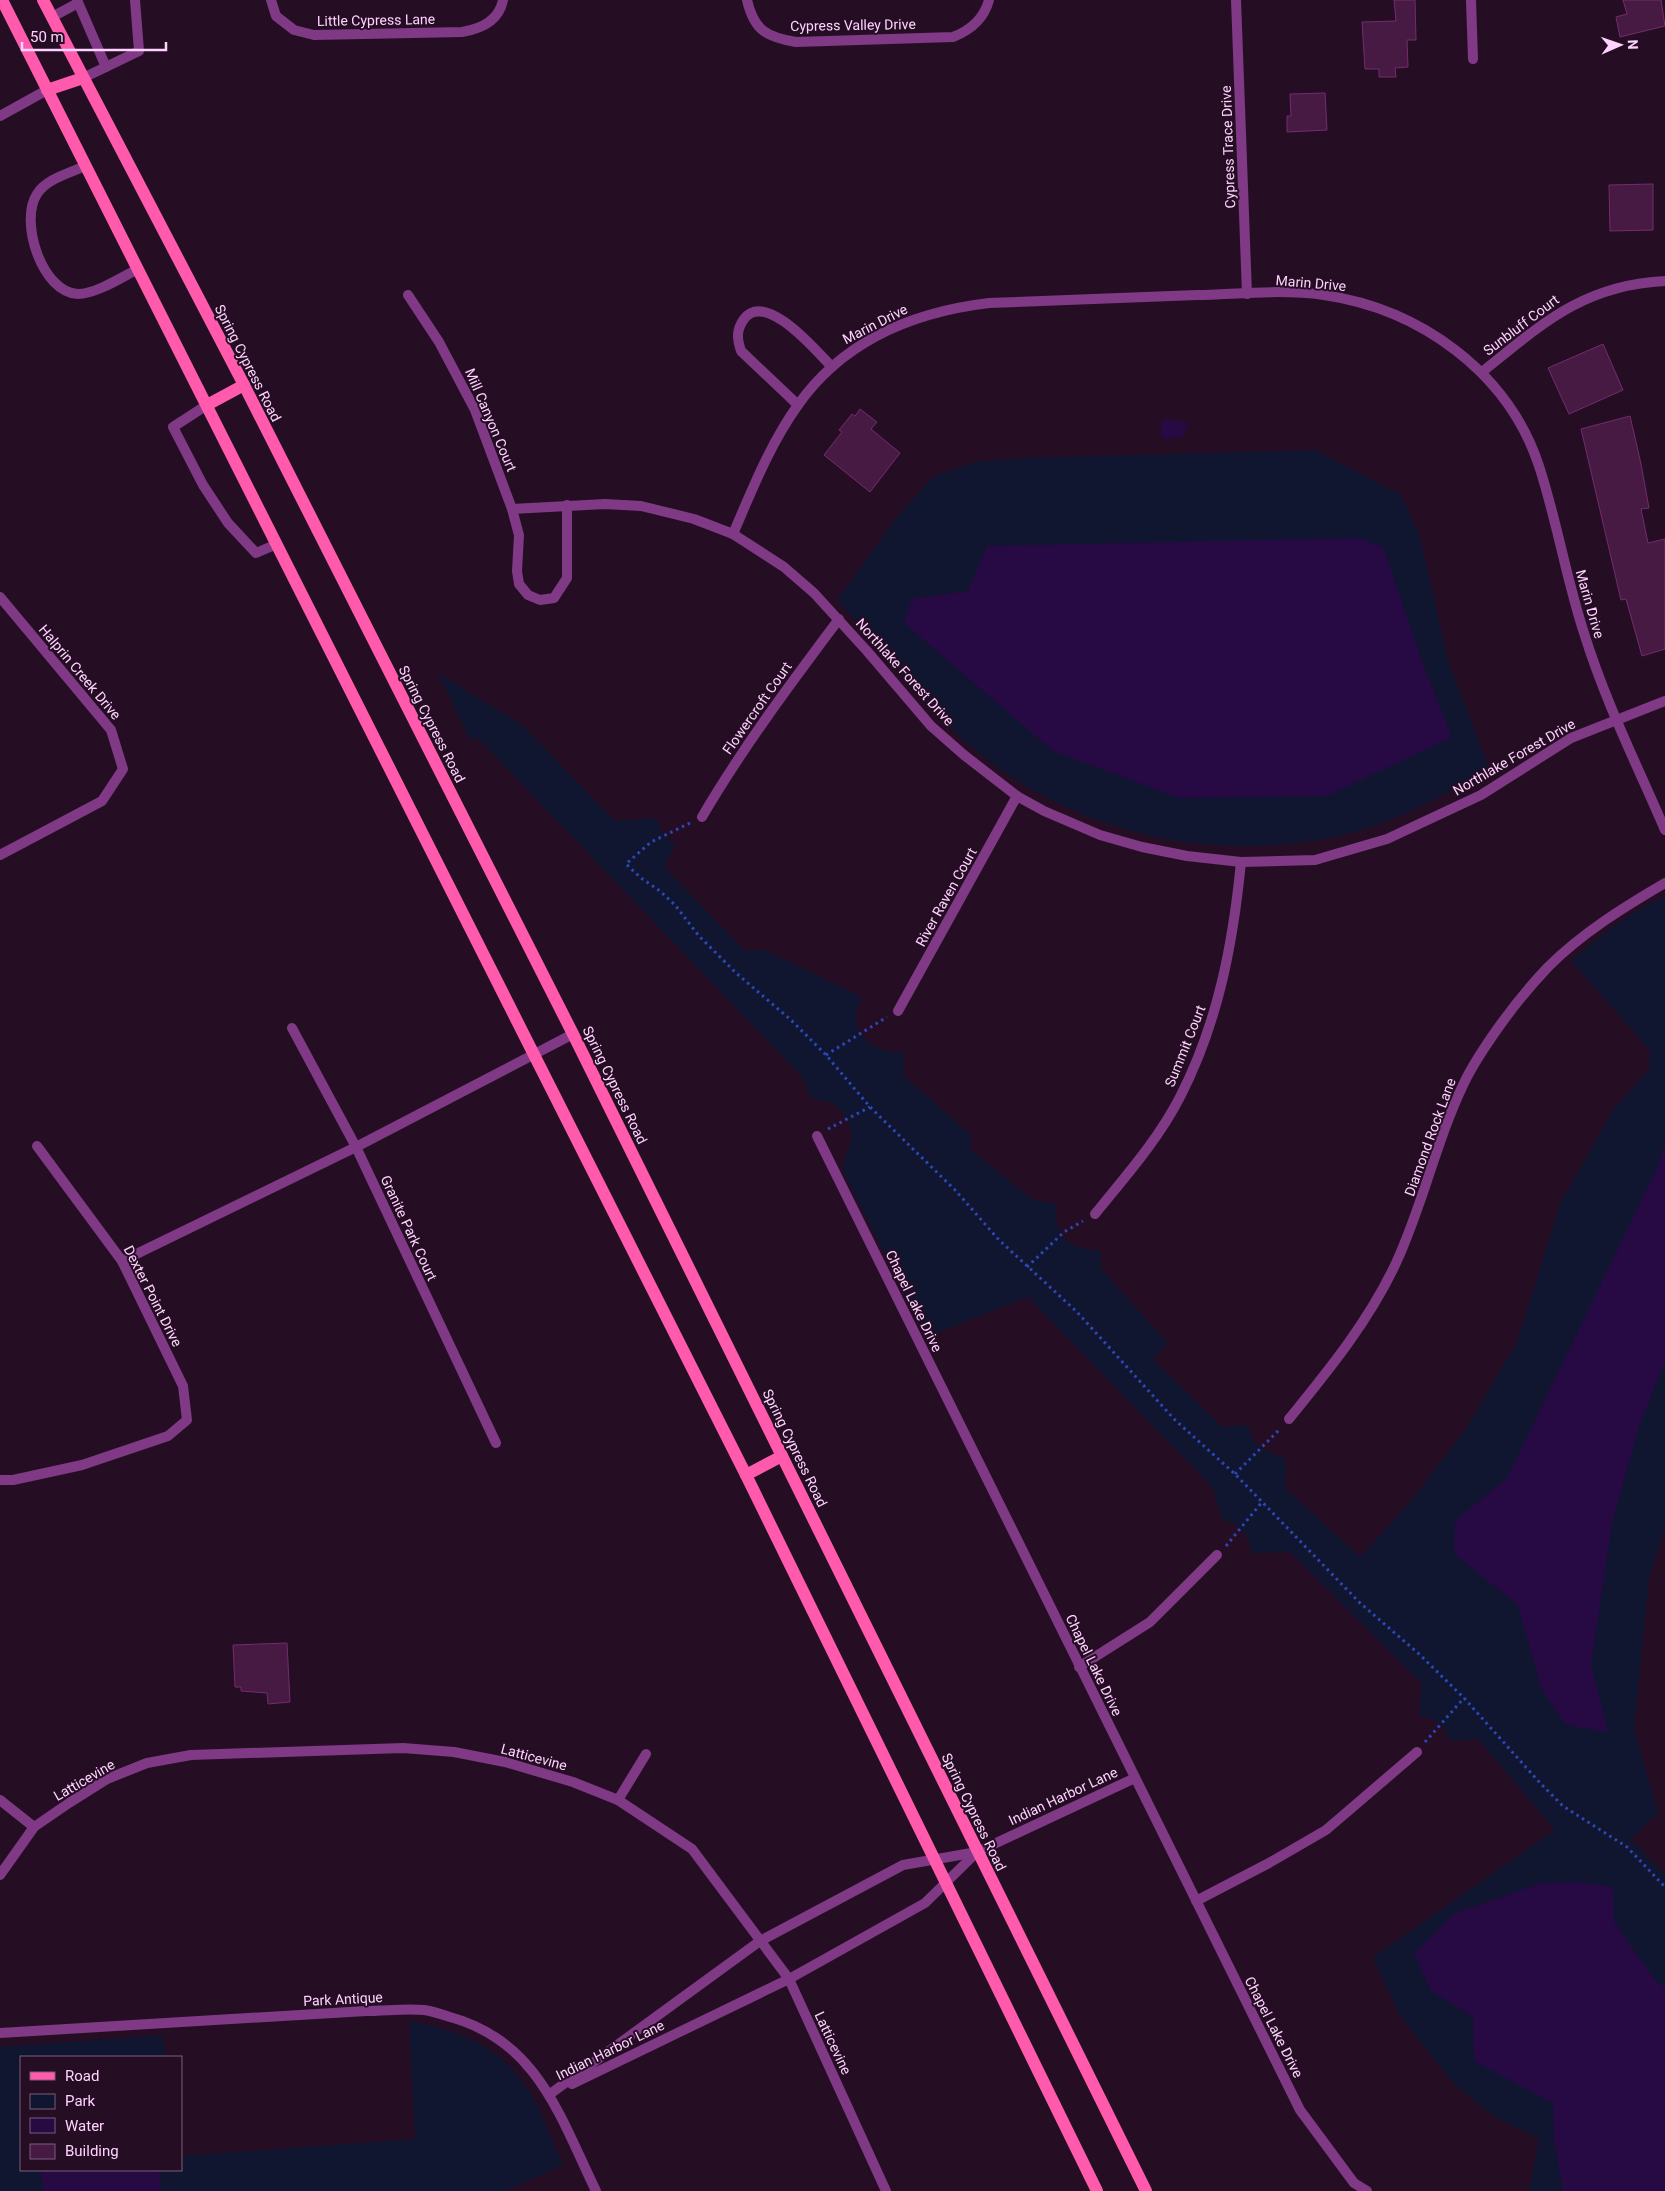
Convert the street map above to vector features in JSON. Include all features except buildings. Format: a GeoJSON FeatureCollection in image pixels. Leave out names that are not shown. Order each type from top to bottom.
{"type":"FeatureCollection","features":[{"type":"Feature","properties":{"kind":"main road"},"geometry":{"type":"LineString","coordinates":[[2,0],[746,1475],[1097,2191]]}},
{"type":"Feature","properties":{"kind":"main road","name":"Spring Cypress Road"},"geometry":{"type":"LineString","coordinates":[[43,0],[244,385],[572,1034],[976,1852],[1146,2191]]}},
{"type":"Feature","properties":{"kind":"main road"},"geometry":{"type":"LineString","coordinates":[[47,90],[83,78]]}},
{"type":"Feature","properties":{"kind":"main road"},"geometry":{"type":"LineString","coordinates":[[207,405],[244,385]]}},
{"type":"Feature","properties":{"kind":"main road"},"geometry":{"type":"LineString","coordinates":[[746,1475],[782,1456]]}},
{"type":"Feature","properties":{"kind":"street"},"geometry":{"type":"LineString","coordinates":[[83,78],[139,51],[135,0]]}},
{"type":"Feature","properties":{"kind":"street","name":"Little Cypress Lane"},"geometry":{"type":"LineString","coordinates":[[271,0],[276,16],[294,30],[314,35],[462,32],[480,29],[494,18],[503,0]]}},
{"type":"Feature","properties":{"kind":"street","name":"Cypress Valley Drive"},"geometry":{"type":"LineString","coordinates":[[747,0],[751,16],[762,30],[773,38],[796,42],[952,37],[965,32],[978,22],[986,10],[989,0]]}},
{"type":"Feature","properties":{"kind":"street","name":"Cypress Trace Drive"},"geometry":{"type":"LineString","coordinates":[[1236,0],[1247,294]]}},
{"type":"Feature","properties":{"kind":"street"},"geometry":{"type":"LineString","coordinates":[[1471,0],[1473,59]]}},
{"type":"Feature","properties":{"kind":"street"},"geometry":{"type":"LineString","coordinates":[[52,17],[78,1],[106,67]]}},
{"type":"Feature","properties":{"kind":"street"},"geometry":{"type":"LineString","coordinates":[[0,116],[47,90]]}},
{"type":"Feature","properties":{"kind":"street"},"geometry":{"type":"LineString","coordinates":[[85,166],[41,188],[35,196],[30,218],[31,236],[40,258],[55,282],[64,290],[78,294],[108,285],[138,269]]}},
{"type":"Feature","properties":{"kind":"street","name":"Sunbluff Court"},"geometry":{"type":"LineString","coordinates":[[1482,372],[1545,322],[1568,307],[1593,295],[1618,287],[1642,282],[1665,281]]}},
{"type":"Feature","properties":{"kind":"street","name":"Marin Drive"},"geometry":{"type":"LineString","coordinates":[[733,534],[763,465],[798,405],[845,354],[899,325],[927,314],[957,306],[989,303],[1294,293],[1350,300],[1389,312],[1420,327],[1456,349],[1482,372],[1507,403],[1526,435],[1539,466],[1584,634],[1617,719],[1665,830]]}},
{"type":"Feature","properties":{"kind":"street","name":"Mill Canyon Court"},"geometry":{"type":"LineString","coordinates":[[408,295],[439,342],[475,410],[512,509],[519,535],[517,571],[519,584],[528,596],[540,600],[554,598],[567,578],[567,505]]}},
{"type":"Feature","properties":{"kind":"street"},"geometry":{"type":"LineString","coordinates":[[798,405],[741,351],[737,328],[746,317],[758,312],[768,312],[781,318],[832,367]]}},
{"type":"Feature","properties":{"kind":"street"},"geometry":{"type":"LineString","coordinates":[[207,405],[173,427],[203,485],[228,523],[256,553],[277,544]]}},
{"type":"Feature","properties":{"kind":"street","name":"Northlake Forest Drive"},"geometry":{"type":"LineString","coordinates":[[512,509],[606,504],[640,506],[694,519],[733,534],[784,567],[814,593],[839,619],[931,726],[964,755],[1017,796],[1044,811],[1100,835],[1142,847],[1188,856],[1241,862],[1315,860],[1386,840],[1481,795],[1571,738],[1665,701]]}},
{"type":"Feature","properties":{"kind":"street","name":"Halprin Creek Drive"},"geometry":{"type":"LineString","coordinates":[[0,597],[111,730],[123,769],[102,801],[0,855]]}},
{"type":"Feature","properties":{"kind":"street","name":"Flowercroft Court"},"geometry":{"type":"LineString","coordinates":[[702,817],[770,711],[839,619]]}},
{"type":"Feature","properties":{"kind":"street","name":"River Raven Court"},"geometry":{"type":"LineString","coordinates":[[898,1011],[1017,796]]}},
{"type":"Feature","properties":{"kind":"street","name":"Summit Court"},"geometry":{"type":"LineString","coordinates":[[1095,1214],[1150,1144],[1179,1098],[1194,1066],[1209,1028],[1223,983],[1231,946],[1241,862]]}},
{"type":"Feature","properties":{"kind":"street","name":"Diamond Rock Lane"},"geometry":{"type":"LineString","coordinates":[[1289,1419],[1328,1371],[1362,1323],[1395,1265],[1422,1200],[1464,1082],[1516,1003],[1549,966],[1596,926],[1665,883]]}},
{"type":"Feature","properties":{"kind":"street","name":"Granite Park Court"},"geometry":{"type":"LineString","coordinates":[[292,1028],[356,1147],[496,1443]]}},
{"type":"Feature","properties":{"kind":"street"},"geometry":{"type":"LineString","coordinates":[[122,1261],[356,1147],[572,1034]]}},
{"type":"Feature","properties":{"kind":"street","name":"Chapel Lake Drive"},"geometry":{"type":"LineString","coordinates":[[817,1136],[1300,2110],[1354,2183],[1367,2191]]}},
{"type":"Feature","properties":{"kind":"street","name":"Dexter Point Drive"},"geometry":{"type":"LineString","coordinates":[[0,1480],[13,1480],[82,1465],[168,1436],[187,1420],[183,1386],[122,1261],[37,1146]]}},
{"type":"Feature","properties":{"kind":"street"},"geometry":{"type":"LineString","coordinates":[[1079,1667],[1150,1622],[1217,1555]]}},
{"type":"Feature","properties":{"kind":"street","name":"Latticevine"},"geometry":{"type":"LineString","coordinates":[[0,1875],[34,1827],[107,1780],[146,1763],[191,1755],[403,1748],[454,1752],[506,1762],[572,1782],[618,1800],[692,1849],[789,1979],[886,2191]]}},
{"type":"Feature","properties":{"kind":"street"},"geometry":{"type":"LineString","coordinates":[[1196,1901],[1269,1863],[1326,1830],[1416,1752]]}},
{"type":"Feature","properties":{"kind":"street"},"geometry":{"type":"LineString","coordinates":[[618,1800],[646,1754]]}},
{"type":"Feature","properties":{"kind":"street","name":"Indian Harbor Lane"},"geometry":{"type":"LineString","coordinates":[[550,2094],[760,1941],[903,1865],[976,1852],[1135,1778]]}},
{"type":"Feature","properties":{"kind":"street"},"geometry":{"type":"LineString","coordinates":[[0,1800],[34,1827]]}},
{"type":"Feature","properties":{"kind":"street","name":"Indian Harbor Lane"},"geometry":{"type":"LineString","coordinates":[[550,2094],[789,1979],[925,1903],[976,1852]]}},
{"type":"Feature","properties":{"kind":"street","name":"Park Antique"},"geometry":{"type":"LineString","coordinates":[[0,2033],[366,2011],[424,2010],[463,2020],[498,2037],[530,2067],[550,2094],[596,2191]]}},
{"type":"Feature","properties":{"kind":"path"},"geometry":{"type":"LineString","coordinates":[[702,817],[651,842],[626,864],[675,905],[699,936],[791,1020],[826,1055],[870,1107],[949,1183],[999,1240],[1077,1312],[1175,1420],[1236,1474],[1360,1602],[1419,1654],[1464,1698],[1499,1740],[1563,1806],[1627,1847],[1665,1887]]}},
{"type":"Feature","properties":{"kind":"path"},"geometry":{"type":"LineString","coordinates":[[826,1055],[898,1011]]}},
{"type":"Feature","properties":{"kind":"path"},"geometry":{"type":"LineString","coordinates":[[817,1136],[870,1107]]}},
{"type":"Feature","properties":{"kind":"path"},"geometry":{"type":"LineString","coordinates":[[1027,1267],[1064,1232],[1095,1214]]}},
{"type":"Feature","properties":{"kind":"path"},"geometry":{"type":"LineString","coordinates":[[1236,1474],[1289,1419]]}},
{"type":"Feature","properties":{"kind":"path"},"geometry":{"type":"LineString","coordinates":[[1217,1555],[1262,1502]]}},
{"type":"Feature","properties":{"kind":"path"},"geometry":{"type":"LineString","coordinates":[[1416,1752],[1464,1698]]}},
{"type":"Feature","properties":{"kind":"green space"},"geometry":{"type":"Polygon","coordinates":[[[1315,450],[1401,495],[1420,537],[1448,661],[1489,768],[1438,798],[1385,822],[1332,837],[1278,845],[1224,846],[1169,839],[1116,826],[1065,807],[1017,781],[973,748],[954,731],[837,600],[897,517],[933,477],[975,462],[1022,458],[1315,450]]]}},
{"type":"Feature","properties":{"kind":"green space"},"geometry":{"type":"Polygon","coordinates":[[[438,673],[522,725],[615,821],[657,818],[660,829],[675,845],[664,867],[744,950],[765,950],[862,997],[856,1013],[859,1030],[864,1037],[878,1048],[886,1051],[903,1052],[904,1076],[971,1135],[970,1149],[1032,1199],[1056,1204],[1057,1224],[1066,1239],[1072,1244],[1089,1250],[1100,1250],[1101,1269],[1168,1343],[1153,1359],[1222,1427],[1248,1425],[1260,1448],[1285,1458],[1286,1489],[1360,1557],[1411,1501],[1465,1430],[1517,1342],[1560,1204],[1613,1110],[1649,1069],[1650,1050],[1571,961],[1616,925],[1640,909],[1665,896],[1665,1526],[1649,1579],[1634,1728],[1658,1813],[1631,1839],[1665,1874],[1665,2191],[1529,2191],[1539,2138],[1496,2118],[1456,2086],[1399,2015],[1373,1957],[1555,1830],[1478,1739],[1450,1741],[1443,1727],[1436,1721],[1419,1716],[1422,1684],[1290,1552],[1252,1553],[1243,1531],[1235,1524],[1222,1520],[1213,1488],[1028,1297],[927,1337],[844,1173],[845,1160],[851,1142],[851,1130],[843,1113],[829,1102],[810,1097],[804,1079],[477,737],[470,740],[438,673]]]}},
{"type":"Feature","properties":{"kind":"green space"},"geometry":{"type":"Polygon","coordinates":[[[409,2021],[445,2029],[461,2035],[491,2051],[504,2061],[528,2089],[563,2165],[506,2191],[0,2191],[0,2047],[163,2035],[165,2056],[20,2056],[20,2171],[182,2171],[182,2156],[415,2139],[409,2021]]]}},
{"type":"Feature","properties":{"kind":"water"},"geometry":{"type":"Polygon","coordinates":[[[1165,419],[1187,422],[1188,428],[1185,429],[1183,437],[1173,437],[1167,440],[1162,438],[1160,432],[1162,421],[1165,419]]]}},
{"type":"Feature","properties":{"kind":"water"},"geometry":{"type":"Polygon","coordinates":[[[1359,538],[1383,547],[1422,661],[1452,737],[1327,796],[1179,798],[1053,751],[904,623],[912,599],[968,591],[987,546],[1359,538]]]}},
{"type":"Feature","properties":{"kind":"water"},"geometry":{"type":"Polygon","coordinates":[[[1665,1141],[1665,1361],[1638,1429],[1612,1524],[1591,1665],[1608,1732],[1566,1725],[1541,1688],[1518,1605],[1454,1554],[1455,1521],[1507,1478],[1659,1164],[1665,1141]]]}},
{"type":"Feature","properties":{"kind":"water"},"geometry":{"type":"Polygon","coordinates":[[[1577,1882],[1613,1887],[1614,1922],[1655,1980],[1665,1988],[1665,2191],[1563,2191],[1554,2138],[1553,2103],[1474,2061],[1473,2017],[1431,1991],[1414,1953],[1455,1913],[1542,1883],[1577,1882]]]}},
{"type":"Feature","properties":{"kind":"water"},"geometry":{"type":"Polygon","coordinates":[[[41,2171],[159,2171],[161,2191],[43,2191],[41,2171]]]}}]}
